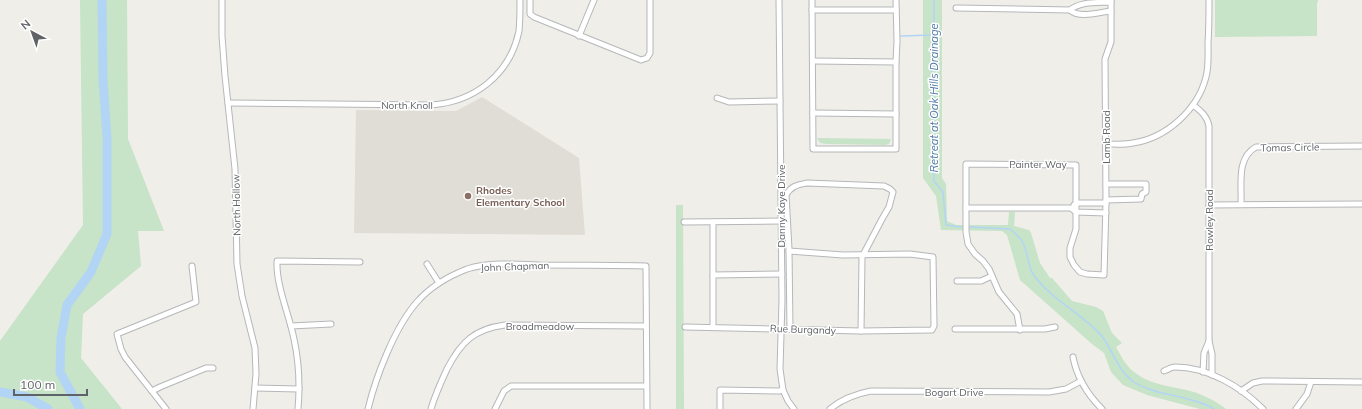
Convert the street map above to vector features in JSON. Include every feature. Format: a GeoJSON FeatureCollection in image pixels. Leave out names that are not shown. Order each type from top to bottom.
{"type":"FeatureCollection","features":[{"type":"Feature","properties":{"kind":"street","name":"North Hollow"},"geometry":{"type":"LineString","coordinates":[[222,0],[222,36],[236,176],[237,264],[242,296],[255,348],[255,388],[253,409]]}},
{"type":"Feature","properties":{"kind":"street","name":"North Knoll"},"geometry":{"type":"LineString","coordinates":[[228,104],[431,105],[457,101],[482,88],[490,82],[503,67],[516,42],[520,22],[520,0]]}},
{"type":"Feature","properties":{"kind":"street"},"geometry":{"type":"LineString","coordinates":[[530,0],[530,14],[532,16],[638,60],[644,60],[650,53],[650,0]]}},
{"type":"Feature","properties":{"kind":"street"},"geometry":{"type":"LineString","coordinates":[[579,36],[594,0]]}},
{"type":"Feature","properties":{"kind":"street","name":"Danny Kaye Drive"},"geometry":{"type":"LineString","coordinates":[[779,0],[782,274],[780,369],[783,390],[794,409]]}},
{"type":"Feature","properties":{"kind":"street"},"geometry":{"type":"LineString","coordinates":[[812,0],[813,149],[896,149],[896,0]]}},
{"type":"Feature","properties":{"kind":"street"},"geometry":{"type":"LineString","coordinates":[[1106,144],[1134,143],[1152,138],[1176,123],[1194,105],[1207,76],[1209,0]]}},
{"type":"Feature","properties":{"kind":"street"},"geometry":{"type":"LineString","coordinates":[[1070,10],[1081,4],[1111,1]]}},
{"type":"Feature","properties":{"kind":"street","name":"Lamb Road"},"geometry":{"type":"LineString","coordinates":[[1104,275],[1106,213],[1105,59],[1111,42],[1111,1]]}},
{"type":"Feature","properties":{"kind":"street"},"geometry":{"type":"LineString","coordinates":[[956,8],[1070,10],[1073,13],[1080,15],[1111,11]]}},
{"type":"Feature","properties":{"kind":"street"},"geometry":{"type":"LineString","coordinates":[[812,10],[896,10]]}},
{"type":"Feature","properties":{"kind":"street"},"geometry":{"type":"LineString","coordinates":[[813,61],[896,62]]}},
{"type":"Feature","properties":{"kind":"street"},"geometry":{"type":"LineString","coordinates":[[717,98],[729,102],[780,101]]}},
{"type":"Feature","properties":{"kind":"street","name":"Rowley Road"},"geometry":{"type":"LineString","coordinates":[[1194,105],[1208,119],[1209,126],[1209,341],[1212,354],[1212,375]]}},
{"type":"Feature","properties":{"kind":"street"},"geometry":{"type":"LineString","coordinates":[[813,113],[896,114]]}},
{"type":"Feature","properties":{"kind":"street","name":"Tomas Circle"},"geometry":{"type":"LineString","coordinates":[[1242,204],[1243,162],[1247,154],[1256,148],[1362,146]]}},
{"type":"Feature","properties":{"kind":"street","name":"Painter Way"},"geometry":{"type":"LineString","coordinates":[[1020,330],[1016,314],[999,292],[985,259],[975,254],[968,244],[966,232],[966,164],[1076,165],[1076,229],[1070,248],[1070,257],[1080,272],[1104,275]]}},
{"type":"Feature","properties":{"kind":"street"},"geometry":{"type":"LineString","coordinates":[[790,329],[789,251],[786,195],[789,190],[795,185],[807,183],[884,186],[893,192],[889,207],[862,257],[861,331]]}},
{"type":"Feature","properties":{"kind":"street"},"geometry":{"type":"LineString","coordinates":[[1071,208],[1077,203],[1142,199],[1142,194],[1146,192],[1146,184],[1106,184]]}},
{"type":"Feature","properties":{"kind":"street"},"geometry":{"type":"LineString","coordinates":[[1209,205],[1362,204]]}},
{"type":"Feature","properties":{"kind":"street"},"geometry":{"type":"LineString","coordinates":[[966,208],[1071,208],[1076,212],[1106,213]]}},
{"type":"Feature","properties":{"kind":"street"},"geometry":{"type":"LineString","coordinates":[[684,222],[781,221]]}},
{"type":"Feature","properties":{"kind":"street"},"geometry":{"type":"LineString","coordinates":[[713,222],[713,326]]}},
{"type":"Feature","properties":{"kind":"street"},"geometry":{"type":"LineString","coordinates":[[781,248],[789,251],[843,255],[864,254]]}},
{"type":"Feature","properties":{"kind":"street"},"geometry":{"type":"LineString","coordinates":[[781,255],[789,251]]}},
{"type":"Feature","properties":{"kind":"street","name":"Rue Burgandy"},"geometry":{"type":"LineString","coordinates":[[685,327],[713,326],[861,331],[932,330],[934,326],[933,257],[910,254],[864,254]]}},
{"type":"Feature","properties":{"kind":"street"},"geometry":{"type":"LineString","coordinates":[[298,409],[299,389],[297,359],[291,326],[277,275],[277,261],[360,262]]}},
{"type":"Feature","properties":{"kind":"street"},"geometry":{"type":"LineString","coordinates":[[426,264],[439,283]]}},
{"type":"Feature","properties":{"kind":"street","name":"John Chapman"},"geometry":{"type":"LineString","coordinates":[[368,409],[382,366],[402,324],[416,303],[439,283],[467,269],[490,265],[646,266],[646,326]]}},
{"type":"Feature","properties":{"kind":"street"},"geometry":{"type":"LineString","coordinates":[[166,409],[125,357],[117,334],[196,302],[192,266]]}},
{"type":"Feature","properties":{"kind":"street"},"geometry":{"type":"LineString","coordinates":[[713,275],[782,274]]}},
{"type":"Feature","properties":{"kind":"street"},"geometry":{"type":"LineString","coordinates":[[957,281],[981,280],[992,276]]}},
{"type":"Feature","properties":{"kind":"street"},"geometry":{"type":"LineString","coordinates":[[291,326],[331,324]]}},
{"type":"Feature","properties":{"kind":"street","name":"Broadmeadow"},"geometry":{"type":"LineString","coordinates":[[431,409],[444,375],[455,354],[468,340],[484,330],[505,325],[646,326]]}},
{"type":"Feature","properties":{"kind":"street"},"geometry":{"type":"LineString","coordinates":[[646,326],[647,409]]}},
{"type":"Feature","properties":{"kind":"street"},"geometry":{"type":"LineString","coordinates":[[955,329],[1020,330],[1055,327]]}},
{"type":"Feature","properties":{"kind":"street","name":"Rowley Road"},"geometry":{"type":"LineString","coordinates":[[1203,372],[1204,353],[1209,341]]}},
{"type":"Feature","properties":{"kind":"street"},"geometry":{"type":"LineString","coordinates":[[1073,357],[1085,389],[1102,409]]}},
{"type":"Feature","properties":{"kind":"street"},"geometry":{"type":"LineString","coordinates":[[1164,371],[1174,367],[1212,375],[1241,391],[1263,409]]}},
{"type":"Feature","properties":{"kind":"street"},"geometry":{"type":"LineString","coordinates":[[152,391],[206,368],[213,368]]}},
{"type":"Feature","properties":{"kind":"street","name":"Bogart Drive"},"geometry":{"type":"LineString","coordinates":[[830,409],[840,401],[850,396],[871,391],[1049,392],[1066,389],[1081,381]]}},
{"type":"Feature","properties":{"kind":"street"},"geometry":{"type":"LineString","coordinates":[[1241,391],[1253,383],[1262,381],[1362,382]]}},
{"type":"Feature","properties":{"kind":"street"},"geometry":{"type":"LineString","coordinates":[[1296,409],[1308,394],[1311,382]]}},
{"type":"Feature","properties":{"kind":"street"},"geometry":{"type":"LineString","coordinates":[[495,409],[506,388],[515,385],[646,386]]}},
{"type":"Feature","properties":{"kind":"street"},"geometry":{"type":"LineString","coordinates":[[255,388],[299,389]]}},
{"type":"Feature","properties":{"kind":"street"},"geometry":{"type":"LineString","coordinates":[[720,409],[720,390],[783,390]]}},
{"type":"Feature","properties":{"kind":"shaded area","name":"Rhodes Elementary School"},"geometry":{"type":"Polygon","coordinates":[[[482,97],[579,158],[585,235],[354,233],[356,110],[456,111],[482,97]]]}},
{"type":"Feature","properties":{"kind":"green space"},"geometry":{"type":"Polygon","coordinates":[[[80,0],[127,0],[128,139],[164,231],[138,231],[141,266],[83,314],[81,358],[122,409],[0,409],[0,341],[83,225],[80,0]]]}},
{"type":"Feature","properties":{"kind":"green space"},"geometry":{"type":"Polygon","coordinates":[[[923,0],[942,0],[942,178],[946,184],[947,221],[956,225],[1008,225],[1009,212],[1015,212],[1014,226],[1029,230],[1040,263],[1050,278],[1052,278],[1072,301],[1096,307],[1103,311],[1112,333],[1122,343],[1116,347],[1131,370],[1147,380],[1204,396],[1226,409],[1200,409],[1147,395],[1123,385],[1111,372],[1104,353],[1020,280],[1007,235],[1002,231],[941,230],[936,196],[923,178],[923,0]]]}},
{"type":"Feature","properties":{"kind":"green space"},"geometry":{"type":"Polygon","coordinates":[[[1215,0],[1318,0],[1317,36],[1215,37],[1215,0]]]}},
{"type":"Feature","properties":{"kind":"green space"},"geometry":{"type":"Polygon","coordinates":[[[817,138],[891,139],[889,144],[885,145],[827,144],[820,143],[817,138]]]}},
{"type":"Feature","properties":{"kind":"green space"},"geometry":{"type":"Polygon","coordinates":[[[676,205],[683,205],[684,409],[676,409],[676,205]]]}},
{"type":"Feature","properties":{"kind":"waterway"},"geometry":{"type":"LineString","coordinates":[[80,409],[60,372],[61,338],[67,305],[91,272],[107,234],[107,138],[103,79],[102,0]]}},
{"type":"Feature","properties":{"kind":"waterway","name":"Retreat at Oak Hills Drainage"},"geometry":{"type":"LineString","coordinates":[[934,0],[932,71],[934,181],[943,192],[946,225],[961,227]]}},
{"type":"Feature","properties":{"kind":"waterway"},"geometry":{"type":"LineString","coordinates":[[901,36],[933,35]]}},
{"type":"Feature","properties":{"kind":"waterway"},"geometry":{"type":"LineString","coordinates":[[970,227],[1010,229],[1016,234],[1023,243],[1031,271],[1039,282],[1101,335],[1123,372],[1134,382],[1143,387],[1205,404],[1214,409]]}},
{"type":"Feature","properties":{"kind":"waterway"},"geometry":{"type":"LineString","coordinates":[[0,392],[27,397],[48,409]]}},
{"type":"Feature","properties":{"kind":"place","name":"Rhodes Elementary School"},"geometry":{"type":"Point","coordinates":[468,196]}}]}
